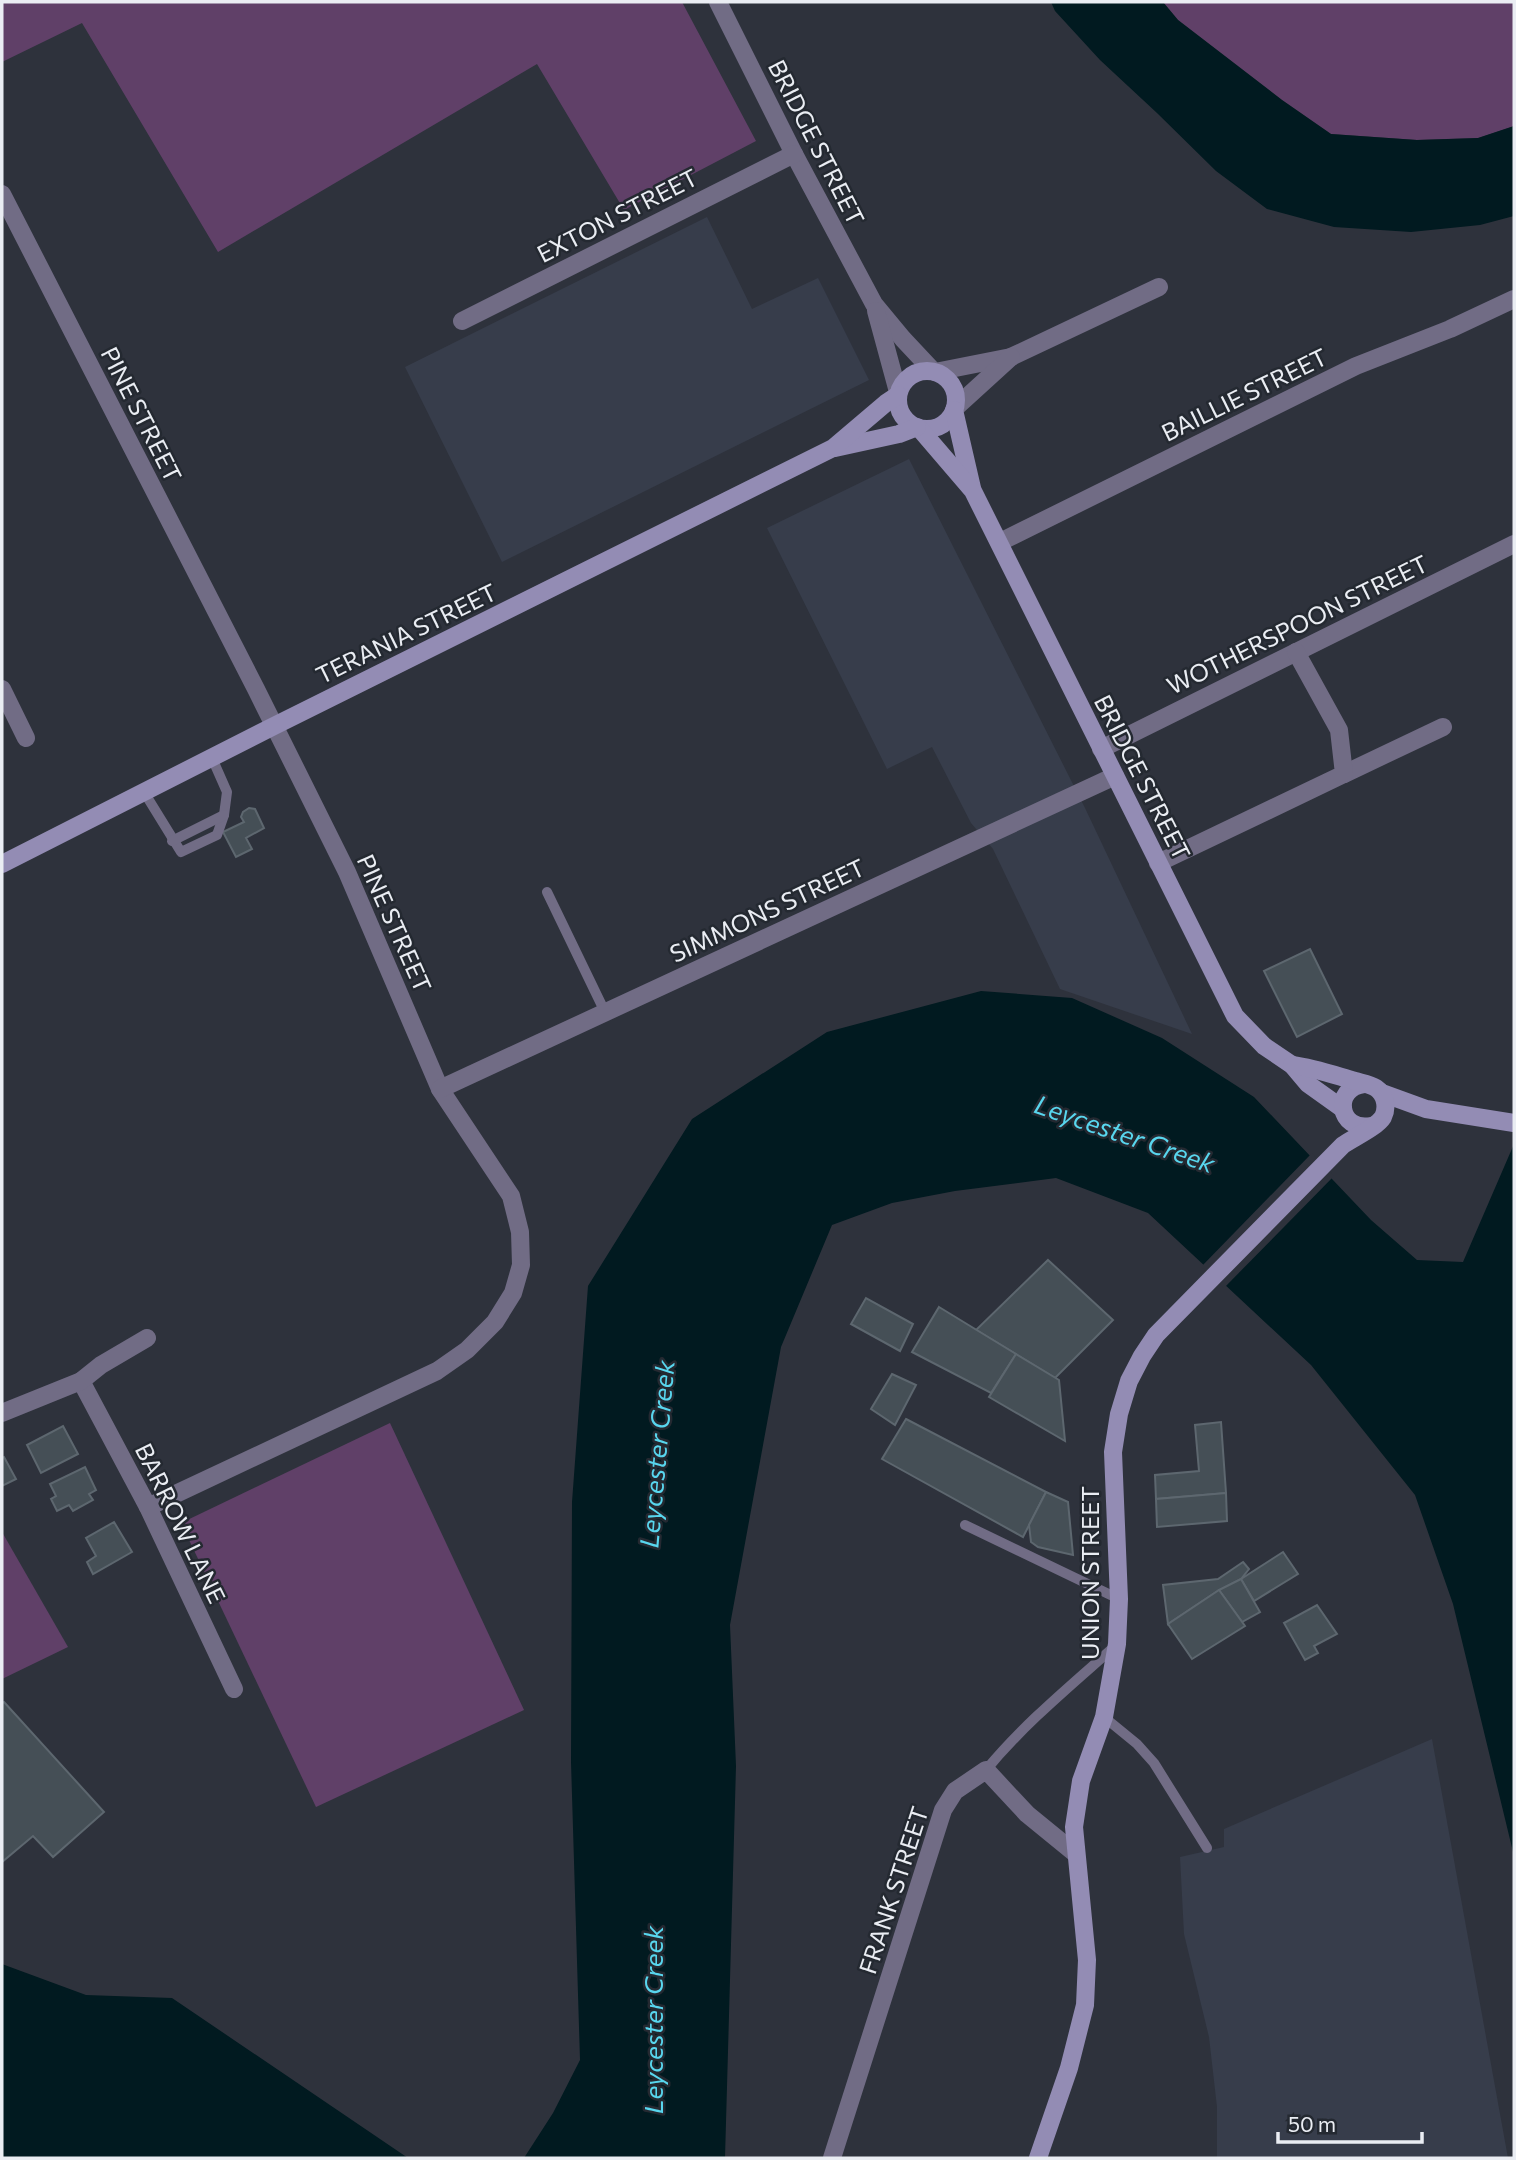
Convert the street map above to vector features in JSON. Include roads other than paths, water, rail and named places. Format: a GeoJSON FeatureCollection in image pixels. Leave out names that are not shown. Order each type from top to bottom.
{"type":"FeatureCollection","features":[{"type":"Feature","properties":{"kind":"main road"},"geometry":{"type":"LineString","coordinates":[[934,371],[951,383],[955,395],[954,409],[940,426],[918,428],[901,414],[898,393],[903,382],[911,375],[934,371]]}},
{"type":"Feature","properties":{"kind":"main road","name":"TERANIA STREET"},"geometry":{"type":"LineString","coordinates":[[833,449],[898,393]]}},
{"type":"Feature","properties":{"kind":"main road","name":"BRIDGE STREET"},"geometry":{"type":"LineString","coordinates":[[954,409],[973,491]]}},
{"type":"Feature","properties":{"kind":"main road","name":"TERANIA STREET"},"geometry":{"type":"LineString","coordinates":[[2,864],[833,449],[918,428]]}},
{"type":"Feature","properties":{"kind":"main road","name":"BRIDGE STREET"},"geometry":{"type":"LineString","coordinates":[[918,428],[973,491],[1235,1016],[1259,1042],[1292,1065],[1308,1084],[1345,1114]]}},
{"type":"Feature","properties":{"kind":"main road","name":"BRIDGE STREET"},"geometry":{"type":"LineString","coordinates":[[1292,1065],[1320,1069],[1364,1084]]}},
{"type":"Feature","properties":{"kind":"main road"},"geometry":{"type":"LineString","coordinates":[[1343,1145],[1343,1102],[1348,1092],[1364,1084],[1426,1109],[1514,1123]]}},
{"type":"Feature","properties":{"kind":"main road"},"geometry":{"type":"LineString","coordinates":[[1376,1123],[1385,1110],[1382,1093]]}},
{"type":"Feature","properties":{"kind":"main road"},"geometry":{"type":"LineString","coordinates":[[1345,1114],[1358,1127],[1426,1109]]}},
{"type":"Feature","properties":{"kind":"main road","name":"UNION STREET"},"geometry":{"type":"LineString","coordinates":[[1038,2158],[1072,2058],[1085,2006],[1087,1959],[1074,1827],[1080,1781],[1104,1717],[1117,1644],[1119,1599],[1113,1452],[1119,1414],[1129,1381],[1156,1335],[1343,1145],[1376,1123]]}},
{"type":"Feature","properties":{"kind":"street","name":"BRIDGE STREET"},"geometry":{"type":"LineString","coordinates":[[718,2],[794,154],[874,304],[902,340],[934,371]]}},
{"type":"Feature","properties":{"kind":"street","name":"EXTON STREET"},"geometry":{"type":"LineString","coordinates":[[462,320],[794,154]]}},
{"type":"Feature","properties":{"kind":"street","name":"PINE STREET"},"geometry":{"type":"LineString","coordinates":[[2,194],[346,872],[440,1088],[512,1196],[520,1232],[521,1265],[513,1293],[495,1322],[467,1350],[437,1371],[148,1507]]}},
{"type":"Feature","properties":{"kind":"street"},"geometry":{"type":"LineString","coordinates":[[934,371],[1011,357],[1159,287]]}},
{"type":"Feature","properties":{"kind":"street","name":"BAILLIE STREET"},"geometry":{"type":"LineString","coordinates":[[1000,542],[1356,366],[1450,329],[1514,299]]}},
{"type":"Feature","properties":{"kind":"street","name":"BRIDGE STREET"},"geometry":{"type":"LineString","coordinates":[[874,304],[898,393]]}},
{"type":"Feature","properties":{"kind":"street"},"geometry":{"type":"LineString","coordinates":[[954,409],[1011,357]]}},
{"type":"Feature","properties":{"kind":"street","name":"WOTHERSPOON STREET"},"geometry":{"type":"LineString","coordinates":[[1101,749],[1514,544]]}},
{"type":"Feature","properties":{"kind":"street"},"geometry":{"type":"LineString","coordinates":[[1296,652],[1339,730],[1344,774]]}},
{"type":"Feature","properties":{"kind":"street"},"geometry":{"type":"LineString","coordinates":[[2,690],[26,738]]}},
{"type":"Feature","properties":{"kind":"street"},"geometry":{"type":"LineString","coordinates":[[1158,863],[1443,727]]}},
{"type":"Feature","properties":{"kind":"street","name":"SIMMONS STREET"},"geometry":{"type":"LineString","coordinates":[[440,1088],[1115,776]]}},
{"type":"Feature","properties":{"kind":"street"},"geometry":{"type":"LineString","coordinates":[[2,1413],[81,1381],[101,1365],[147,1338]]}},
{"type":"Feature","properties":{"kind":"street","name":"BARROW LANE"},"geometry":{"type":"LineString","coordinates":[[81,1381],[148,1507],[234,1689]]}},
{"type":"Feature","properties":{"kind":"street"},"geometry":{"type":"LineString","coordinates":[[986,1770],[1027,1814],[1076,1854]]}},
{"type":"Feature","properties":{"kind":"street","name":"FRANK STREET"},"geometry":{"type":"LineString","coordinates":[[832,2158],[943,1810],[955,1791],[986,1770]]}},
{"type":"Feature","properties":{"kind":"lane"},"geometry":{"type":"LineString","coordinates":[[144,792],[181,852],[217,835],[228,792],[212,758]]}},
{"type":"Feature","properties":{"kind":"lane"},"geometry":{"type":"LineString","coordinates":[[547,892],[605,1012]]}},
{"type":"Feature","properties":{"kind":"lane"},"geometry":{"type":"LineString","coordinates":[[965,1525],[1119,1599]]}},
{"type":"Feature","properties":{"kind":"lane"},"geometry":{"type":"LineString","coordinates":[[986,1770],[1012,1739],[1046,1706],[1117,1644]]}},
{"type":"Feature","properties":{"kind":"lane"},"geometry":{"type":"LineString","coordinates":[[1104,1717],[1137,1744],[1154,1763],[1207,1848]]}},
{"type":"Feature","properties":{"kind":"water"},"geometry":{"type":"Polygon","coordinates":[[[1051,2],[1163,2],[1178,20],[1331,134],[1417,140],[1478,138],[1514,126],[1514,216],[1480,225],[1411,232],[1334,227],[1267,209],[1216,171],[1100,60],[1055,11],[1051,2]]]}},
{"type":"Feature","properties":{"kind":"water","name":"Leycester Creek"},"geometry":{"type":"Polygon","coordinates":[[[981,991],[1072,998],[1162,1038],[1254,1097],[1371,1220],[1417,1260],[1463,1262],[1514,1144],[1514,1856],[1453,1604],[1415,1495],[1311,1365],[1148,1213],[1056,1178],[955,1191],[892,1203],[832,1225],[781,1347],[730,1625],[736,1766],[725,2158],[524,2158],[553,2113],[580,2060],[571,1762],[572,1502],[588,1286],[692,1119],[827,1032],[981,991]]]}},
{"type":"Feature","properties":{"kind":"water"},"geometry":{"type":"Polygon","coordinates":[[[2,1964],[86,1995],[172,1998],[408,2158],[2,2158],[2,1964]]]}}]}
